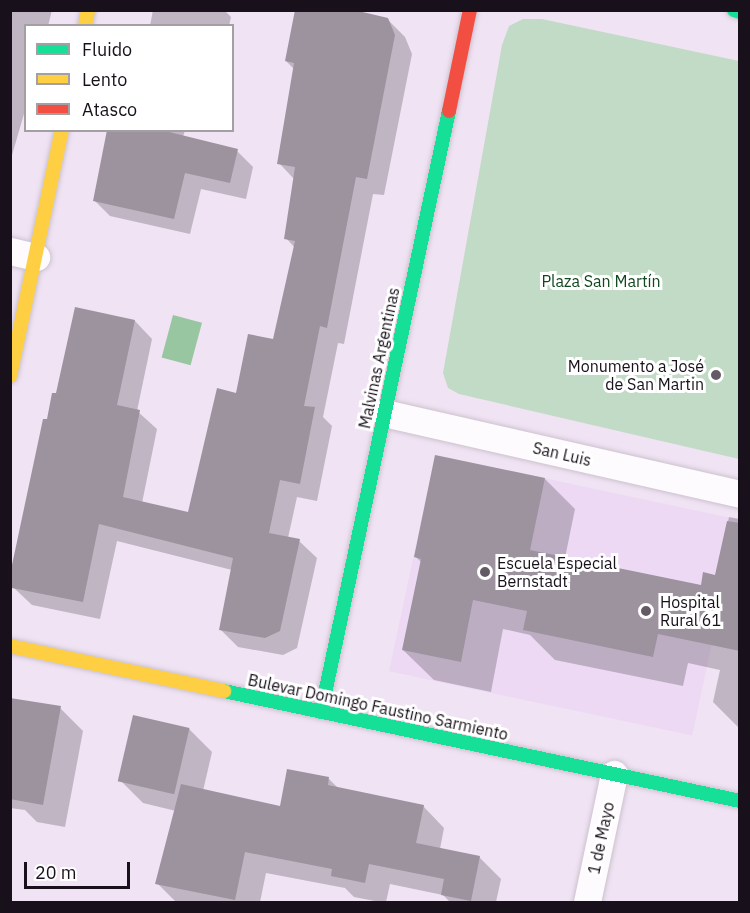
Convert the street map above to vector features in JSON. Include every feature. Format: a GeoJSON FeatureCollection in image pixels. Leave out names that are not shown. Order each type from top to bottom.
{"type":"FeatureCollection","features":[{"type":"Feature","properties":{"kind":"street","name":"Malvinas Argentinas"},"geometry":{"type":"LineString","coordinates":[[321,712],[470,10]]}},
{"type":"Feature","properties":{"kind":"street"},"geometry":{"type":"LineString","coordinates":[[734,10],[740,12]]}},
{"type":"Feature","properties":{"kind":"street"},"geometry":{"type":"LineString","coordinates":[[10,375],[23,254],[61,132]]}},
{"type":"Feature","properties":{"kind":"street","name":"San Luis"},"geometry":{"type":"LineString","coordinates":[[384,413],[740,494]]}},
{"type":"Feature","properties":{"kind":"street","name":"Bulevar Domingo Faustino Sarmiento"},"geometry":{"type":"LineString","coordinates":[[10,646],[740,801]]}},
{"type":"Feature","properties":{"kind":"street","name":"1 de Mayo"},"geometry":{"type":"LineString","coordinates":[[587,903],[614,774]]}},
{"type":"Feature","properties":{"kind":"shaded area"},"geometry":{"type":"Polygon","coordinates":[[[173,315],[202,323],[191,365],[162,358],[173,315]]]}},
{"type":"Feature","properties":{"kind":"shaded area"},"geometry":{"type":"Polygon","coordinates":[[[435,455],[738,519],[692,736],[389,671],[435,455]]]}},
{"type":"Feature","properties":{"kind":"green space","name":"Plaza San Martín"},"geometry":{"type":"Polygon","coordinates":[[[523,19],[542,19],[739,61],[739,459],[459,394],[448,388],[443,373],[502,45],[509,26],[523,19]]]}},
{"type":"Feature","properties":{"kind":"building"},"geometry":{"type":"Polygon","coordinates":[[[295,10],[354,10],[388,18],[395,35],[367,179],[356,177],[327,328],[320,326],[304,406],[315,407],[300,484],[280,480],[269,533],[300,539],[280,631],[265,638],[219,630],[233,558],[99,524],[83,602],[12,588],[12,565],[43,419],[47,419],[52,393],[56,393],[75,307],[135,320],[117,405],[140,410],[123,497],[188,512],[217,388],[236,393],[248,334],[273,339],[295,241],[284,239],[295,167],[277,164],[294,63],[285,61],[295,10]]]}},
{"type":"Feature","properties":{"kind":"building"},"geometry":{"type":"Polygon","coordinates":[[[107,132],[169,132],[238,149],[230,183],[185,173],[174,219],[93,201],[107,132]]]}},
{"type":"Feature","properties":{"kind":"building"},"geometry":{"type":"Polygon","coordinates":[[[435,455],[545,478],[530,550],[701,585],[703,572],[715,575],[727,521],[740,523],[740,651],[658,634],[653,657],[523,630],[527,611],[473,600],[461,662],[402,650],[421,559],[414,557],[435,455]]]}},
{"type":"Feature","properties":{"kind":"building"},"geometry":{"type":"Polygon","coordinates":[[[10,698],[61,706],[43,805],[10,799],[10,698]]]}},
{"type":"Feature","properties":{"kind":"building"},"geometry":{"type":"Polygon","coordinates":[[[133,715],[190,728],[174,794],[118,781],[133,715]]]}},
{"type":"Feature","properties":{"kind":"building"},"geometry":{"type":"Polygon","coordinates":[[[287,769],[329,777],[328,785],[424,805],[416,843],[480,856],[471,901],[441,895],[444,879],[369,864],[365,883],[331,876],[332,869],[245,852],[235,900],[155,884],[181,784],[280,806],[287,769]]]}},
{"type":"Feature","properties":{"kind":"traffic: fast"},"geometry":{"type":"LineString","coordinates":[[734,10],[740,12]]}},
{"type":"Feature","properties":{"kind":"traffic: fast"},"geometry":{"type":"LineString","coordinates":[[321,712],[449,111]]}},
{"type":"Feature","properties":{"kind":"traffic: fast"},"geometry":{"type":"LineString","coordinates":[[224,691],[740,801]]}},
{"type":"Feature","properties":{"kind":"traffic: slow"},"geometry":{"type":"LineString","coordinates":[[85,24],[88,10]]}},
{"type":"Feature","properties":{"kind":"traffic: slow"},"geometry":{"type":"LineString","coordinates":[[10,376],[62,132]]}},
{"type":"Feature","properties":{"kind":"traffic: slow"},"geometry":{"type":"LineString","coordinates":[[10,646],[224,691]]}},
{"type":"Feature","properties":{"kind":"traffic: jam"},"geometry":{"type":"LineString","coordinates":[[449,111],[470,10]]}},
{"type":"Feature","properties":{"kind":"place","name":"Monumento a José de San Martin"},"geometry":{"type":"Point","coordinates":[716,375]}},
{"type":"Feature","properties":{"kind":"place","name":"Escuela Especial Bernstadt"},"geometry":{"type":"Point","coordinates":[485,572]}},
{"type":"Feature","properties":{"kind":"place","name":"Hospital Rural 61"},"geometry":{"type":"Point","coordinates":[646,611]}}]}
